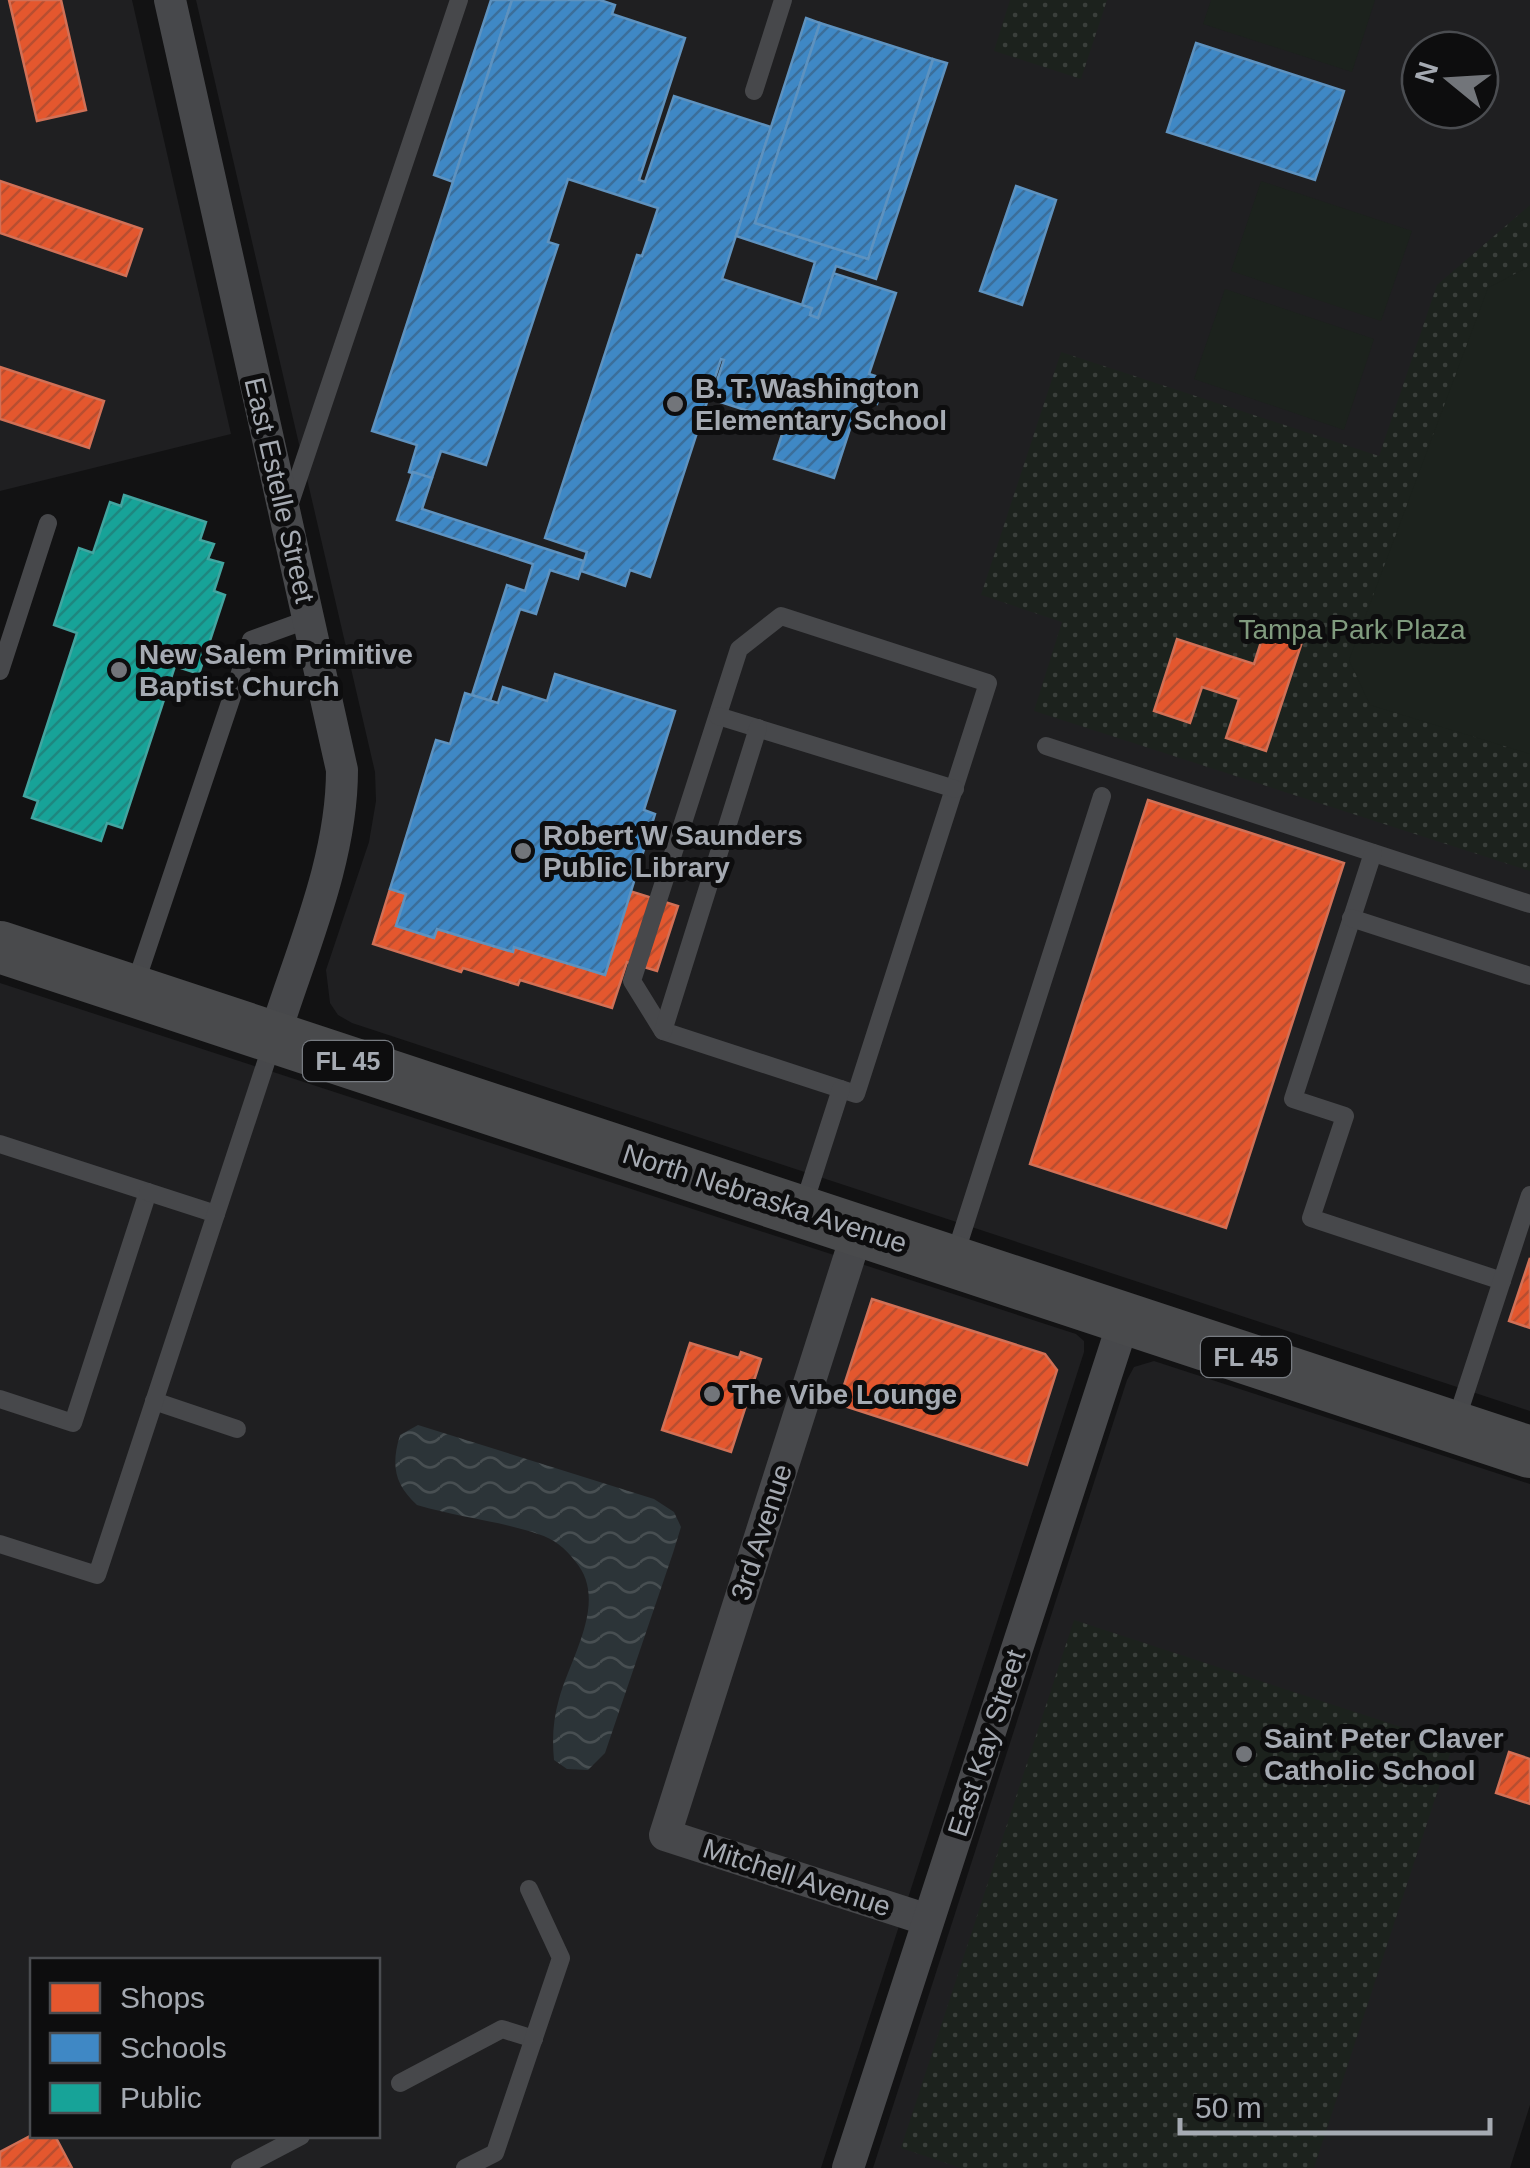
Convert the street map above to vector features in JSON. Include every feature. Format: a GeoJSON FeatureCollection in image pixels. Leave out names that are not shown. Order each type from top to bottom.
{"type":"FeatureCollection","features":[{"type":"Feature","properties":{"kind":"main road","name":"North Nebraska Avenue"},"geometry":{"type":"LineString","coordinates":[[5,955],[133,990],[1530,1452]]}},
{"type":"Feature","properties":{"kind":"street","name":"East Estelle Street"},"geometry":{"type":"LineString","coordinates":[[170,0],[342,770],[342,812],[274,1036]]}},
{"type":"Feature","properties":{"kind":"street","name":"3rd Avenue"},"geometry":{"type":"LineString","coordinates":[[664,1835],[858,1230]]}},
{"type":"Feature","properties":{"kind":"street","name":"East Kay Street"},"geometry":{"type":"LineString","coordinates":[[848,2168],[1125,1318]]}},
{"type":"Feature","properties":{"kind":"street","name":"Mitchell Avenue"},"geometry":{"type":"LineString","coordinates":[[664,1835],[928,1920]]}},
{"type":"Feature","properties":{"kind":"lane"},"geometry":{"type":"LineString","coordinates":[[286,516],[460,0]]}},
{"type":"Feature","properties":{"kind":"lane"},"geometry":{"type":"LineString","coordinates":[[754,91],[782,0]]}},
{"type":"Feature","properties":{"kind":"lane"},"geometry":{"type":"LineString","coordinates":[[0,671],[48,523]]}},
{"type":"Feature","properties":{"kind":"lane"},"geometry":{"type":"LineString","coordinates":[[780,616],[988,683],[954,789],[856,1094],[663,1032],[632,981],[739,649],[780,616]]}},
{"type":"Feature","properties":{"kind":"lane"},"geometry":{"type":"LineString","coordinates":[[133,990],[251,640],[309,619]]}},
{"type":"Feature","properties":{"kind":"lane"},"geometry":{"type":"LineString","coordinates":[[718,716],[954,789]]}},
{"type":"Feature","properties":{"kind":"lane"},"geometry":{"type":"LineString","coordinates":[[663,1032],[758,728]]}},
{"type":"Feature","properties":{"kind":"lane"},"geometry":{"type":"LineString","coordinates":[[1046,746],[1530,904]]}},
{"type":"Feature","properties":{"kind":"lane"},"geometry":{"type":"LineString","coordinates":[[954,1260],[1102,796]]}},
{"type":"Feature","properties":{"kind":"lane"},"geometry":{"type":"LineString","coordinates":[[1373,852],[1293,1099],[1345,1116],[1311,1218],[1502,1281]]}},
{"type":"Feature","properties":{"kind":"lane"},"geometry":{"type":"LineString","coordinates":[[1352,918],[1530,976]]}},
{"type":"Feature","properties":{"kind":"lane"},"geometry":{"type":"LineString","coordinates":[[0,1544],[96,1575],[274,1036]]}},
{"type":"Feature","properties":{"kind":"lane"},"geometry":{"type":"LineString","coordinates":[[802,1210],[841,1088]]}},
{"type":"Feature","properties":{"kind":"lane"},"geometry":{"type":"LineString","coordinates":[[0,1144],[216,1214]]}},
{"type":"Feature","properties":{"kind":"lane"},"geometry":{"type":"LineString","coordinates":[[0,1399],[73,1423],[148,1192]]}},
{"type":"Feature","properties":{"kind":"lane"},"geometry":{"type":"LineString","coordinates":[[1454,1426],[1530,1195]]}},
{"type":"Feature","properties":{"kind":"lane"},"geometry":{"type":"LineString","coordinates":[[154,1401],[237,1429]]}},
{"type":"Feature","properties":{"kind":"lane"},"geometry":{"type":"LineString","coordinates":[[465,2168],[495,2153],[561,1958],[529,1889]]}},
{"type":"Feature","properties":{"kind":"lane"},"geometry":{"type":"LineString","coordinates":[[400,2083],[502,2029],[534,2038]]}},
{"type":"Feature","properties":{"kind":"lane"},"geometry":{"type":"LineString","coordinates":[[240,2168],[297,2138]]}},
{"type":"Feature","properties":{"kind":"shaded area"},"geometry":{"type":"Polygon","coordinates":[[[0,0],[132,0],[231,434],[0,491],[0,0]]]}},
{"type":"Feature","properties":{"kind":"shaded area"},"geometry":{"type":"Polygon","coordinates":[[[196,0],[1530,0],[1530,1411],[352,1023],[338,1015],[330,1003],[326,970],[369,842],[376,801],[375,772],[196,0]]]}},
{"type":"Feature","properties":{"kind":"shaded area"},"geometry":{"type":"Polygon","coordinates":[[[0,983],[1076,1334],[1084,1341],[1084,1352],[821,2168],[0,2168],[0,983]]]}},
{"type":"Feature","properties":{"kind":"shaded area","name":"Saint Peter Claver Catholic School"},"geometry":{"type":"Polygon","coordinates":[[[1154,1361],[1530,1484],[1530,2105],[1510,2168],[873,2168],[1127,1380],[1134,1367],[1154,1361]]]}},
{"type":"Feature","properties":{"kind":"green space"},"geometry":{"type":"Polygon","coordinates":[[[1010,0],[1107,0],[1081,79],[994,51],[1010,0]]]}},
{"type":"Feature","properties":{"kind":"green space"},"geometry":{"type":"Polygon","coordinates":[[[1211,0],[1375,0],[1352,72],[1203,24],[1211,0]]]}},
{"type":"Feature","properties":{"kind":"green space"},"geometry":{"type":"Polygon","coordinates":[[[1261,181],[1412,231],[1381,321],[1231,271],[1261,181]]]}},
{"type":"Feature","properties":{"kind":"green space","name":"Tampa Park Plaza"},"geometry":{"type":"Polygon","coordinates":[[[1530,205],[1530,871],[1034,711],[1062,622],[981,595],[1061,352],[1379,456],[1437,285],[1530,205]]]}},
{"type":"Feature","properties":{"kind":"green space"},"geometry":{"type":"Polygon","coordinates":[[[1530,266],[1530,754],[1370,705],[1349,660],[1488,288],[1530,266]]]}},
{"type":"Feature","properties":{"kind":"green space"},"geometry":{"type":"Polygon","coordinates":[[[1225,289],[1374,339],[1344,430],[1194,379],[1225,289]]]}},
{"type":"Feature","properties":{"kind":"green space","name":"Saint Peter Claver Catholic School"},"geometry":{"type":"Polygon","coordinates":[[[1074,1620],[1453,1744],[1314,2168],[961,2168],[901,2148],[1074,1620]]]}},
{"type":"Feature","properties":{"kind":"water"},"geometry":{"type":"Polygon","coordinates":[[[418,1425],[654,1499],[674,1512],[681,1527],[673,1553],[605,1753],[588,1770],[567,1769],[554,1760],[553,1745],[559,1699],[588,1610],[585,1576],[567,1552],[544,1536],[417,1505],[399,1482],[395,1465],[400,1435],[418,1425]]]}},
{"type":"Feature","properties":{"kind":"building: Shops"},"geometry":{"type":"Polygon","coordinates":[[[9,0],[61,0],[86,110],[37,121],[9,0]]]}},
{"type":"Feature","properties":{"kind":"building: Shops"},"geometry":{"type":"Polygon","coordinates":[[[0,181],[142,229],[126,276],[0,233],[0,181]]]}},
{"type":"Feature","properties":{"kind":"building: Shops"},"geometry":{"type":"Polygon","coordinates":[[[0,367],[104,401],[89,448],[0,419],[0,367]]]}},
{"type":"Feature","properties":{"kind":"building: Shops"},"geometry":{"type":"Polygon","coordinates":[[[1267,623],[1304,636],[1266,751],[1226,738],[1239,699],[1202,687],[1190,723],[1154,711],[1177,639],[1254,664],[1267,623]]]}},
{"type":"Feature","properties":{"kind":"building: Shops"},"geometry":{"type":"Polygon","coordinates":[[[1148,800],[1344,863],[1226,1228],[1030,1164],[1148,800]]]}},
{"type":"Feature","properties":{"kind":"building: Shops"},"geometry":{"type":"Polygon","coordinates":[[[390,889],[406,894],[396,926],[434,938],[437,929],[513,952],[514,947],[605,975],[630,891],[678,906],[657,971],[627,962],[612,1008],[520,980],[518,985],[463,968],[461,972],[373,944],[390,889]]]}},
{"type":"Feature","properties":{"kind":"building: Shops"},"geometry":{"type":"Polygon","coordinates":[[[1530,1258],[1530,1328],[1509,1321],[1530,1258]]]}},
{"type":"Feature","properties":{"kind":"building: Shops"},"geometry":{"type":"Polygon","coordinates":[[[872,1299],[1045,1354],[1057,1370],[1027,1465],[838,1404],[872,1299]]]}},
{"type":"Feature","properties":{"kind":"building: Shops","name":"The Vibe Lounge"},"geometry":{"type":"Polygon","coordinates":[[[690,1343],[739,1358],[741,1352],[761,1359],[731,1452],[662,1430],[690,1343]]]}},
{"type":"Feature","properties":{"kind":"building: Shops"},"geometry":{"type":"Polygon","coordinates":[[[1509,1752],[1530,1759],[1530,1804],[1496,1793],[1509,1752]]]}},
{"type":"Feature","properties":{"kind":"building: Shops"},"geometry":{"type":"Polygon","coordinates":[[[30,2136],[56,2138],[72,2168],[0,2168],[0,2152],[30,2136]]]}},
{"type":"Feature","properties":{"kind":"building: Schools"},"geometry":{"type":"Polygon","coordinates":[[[491,0],[512,0],[453,182],[434,175],[491,0]]]}},
{"type":"Feature","properties":{"kind":"building: Schools"},"geometry":{"type":"Polygon","coordinates":[[[512,0],[600,0],[615,5],[612,14],[685,38],[639,180],[645,182],[674,96],[771,127],[722,279],[812,308],[810,315],[818,318],[833,273],[896,293],[869,374],[885,379],[877,404],[860,398],[834,478],[774,459],[788,416],[778,413],[776,420],[711,399],[724,360],[721,359],[650,577],[630,570],[625,586],[581,571],[587,552],[545,538],[637,255],[642,256],[658,208],[568,179],[548,242],[558,245],[486,465],[441,451],[432,478],[409,472],[417,445],[372,431],[512,0]]]}},
{"type":"Feature","properties":{"kind":"building: Schools"},"geometry":{"type":"Polygon","coordinates":[[[806,18],[820,23],[755,223],[868,259],[933,59],[947,63],[876,279],[836,266],[818,318],[810,315],[812,308],[802,305],[815,262],[736,236],[806,18]]]}},
{"type":"Feature","properties":{"kind":"building: Schools"},"geometry":{"type":"Polygon","coordinates":[[[820,23],[933,59],[868,259],[755,223],[820,23]]]}},
{"type":"Feature","properties":{"kind":"building: Schools"},"geometry":{"type":"Polygon","coordinates":[[[1196,43],[1344,91],[1315,180],[1167,132],[1196,43]]]}},
{"type":"Feature","properties":{"kind":"building: Schools"},"geometry":{"type":"Polygon","coordinates":[[[1016,186],[1056,200],[1022,305],[980,291],[1016,186]]]}},
{"type":"Feature","properties":{"kind":"building: Schools"},"geometry":{"type":"Polygon","coordinates":[[[413,472],[432,478],[422,509],[584,561],[578,579],[550,570],[536,614],[520,609],[490,701],[472,695],[507,585],[525,591],[533,564],[397,520],[413,472]]]}},
{"type":"Feature","properties":{"kind":"building: Schools","name":"Robert W Saunders Public Library"},"geometry":{"type":"Polygon","coordinates":[[[555,674],[675,711],[644,810],[655,814],[605,975],[514,947],[513,952],[437,929],[434,938],[396,926],[406,894],[390,889],[436,740],[450,744],[465,693],[498,703],[503,687],[547,701],[555,674]]]}},
{"type":"Feature","properties":{"kind":"building: Public","name":"New Salem Primitive Baptist Church"},"geometry":{"type":"Polygon","coordinates":[[[124,495],[206,522],[200,540],[214,544],[208,559],[223,563],[214,591],[225,595],[199,674],[175,666],[122,828],[107,823],[101,841],[32,818],[38,801],[24,796],[77,633],[54,625],[79,548],[93,553],[110,502],[121,506],[124,495]]]}},
{"type":"Feature","properties":{"kind":"place","name":"B. T. Washington Elementary School"},"geometry":{"type":"Point","coordinates":[675,404]}},
{"type":"Feature","properties":{"kind":"place","name":"New Salem Primitive Baptist Church"},"geometry":{"type":"Point","coordinates":[119,670]}},
{"type":"Feature","properties":{"kind":"place","name":"Robert W Saunders Public Library"},"geometry":{"type":"Point","coordinates":[523,851]}},
{"type":"Feature","properties":{"kind":"place","name":"The Vibe Lounge"},"geometry":{"type":"Point","coordinates":[712,1394]}},
{"type":"Feature","properties":{"kind":"place","name":"Saint Peter Claver Catholic School"},"geometry":{"type":"Point","coordinates":[1244,1754]}}]}
